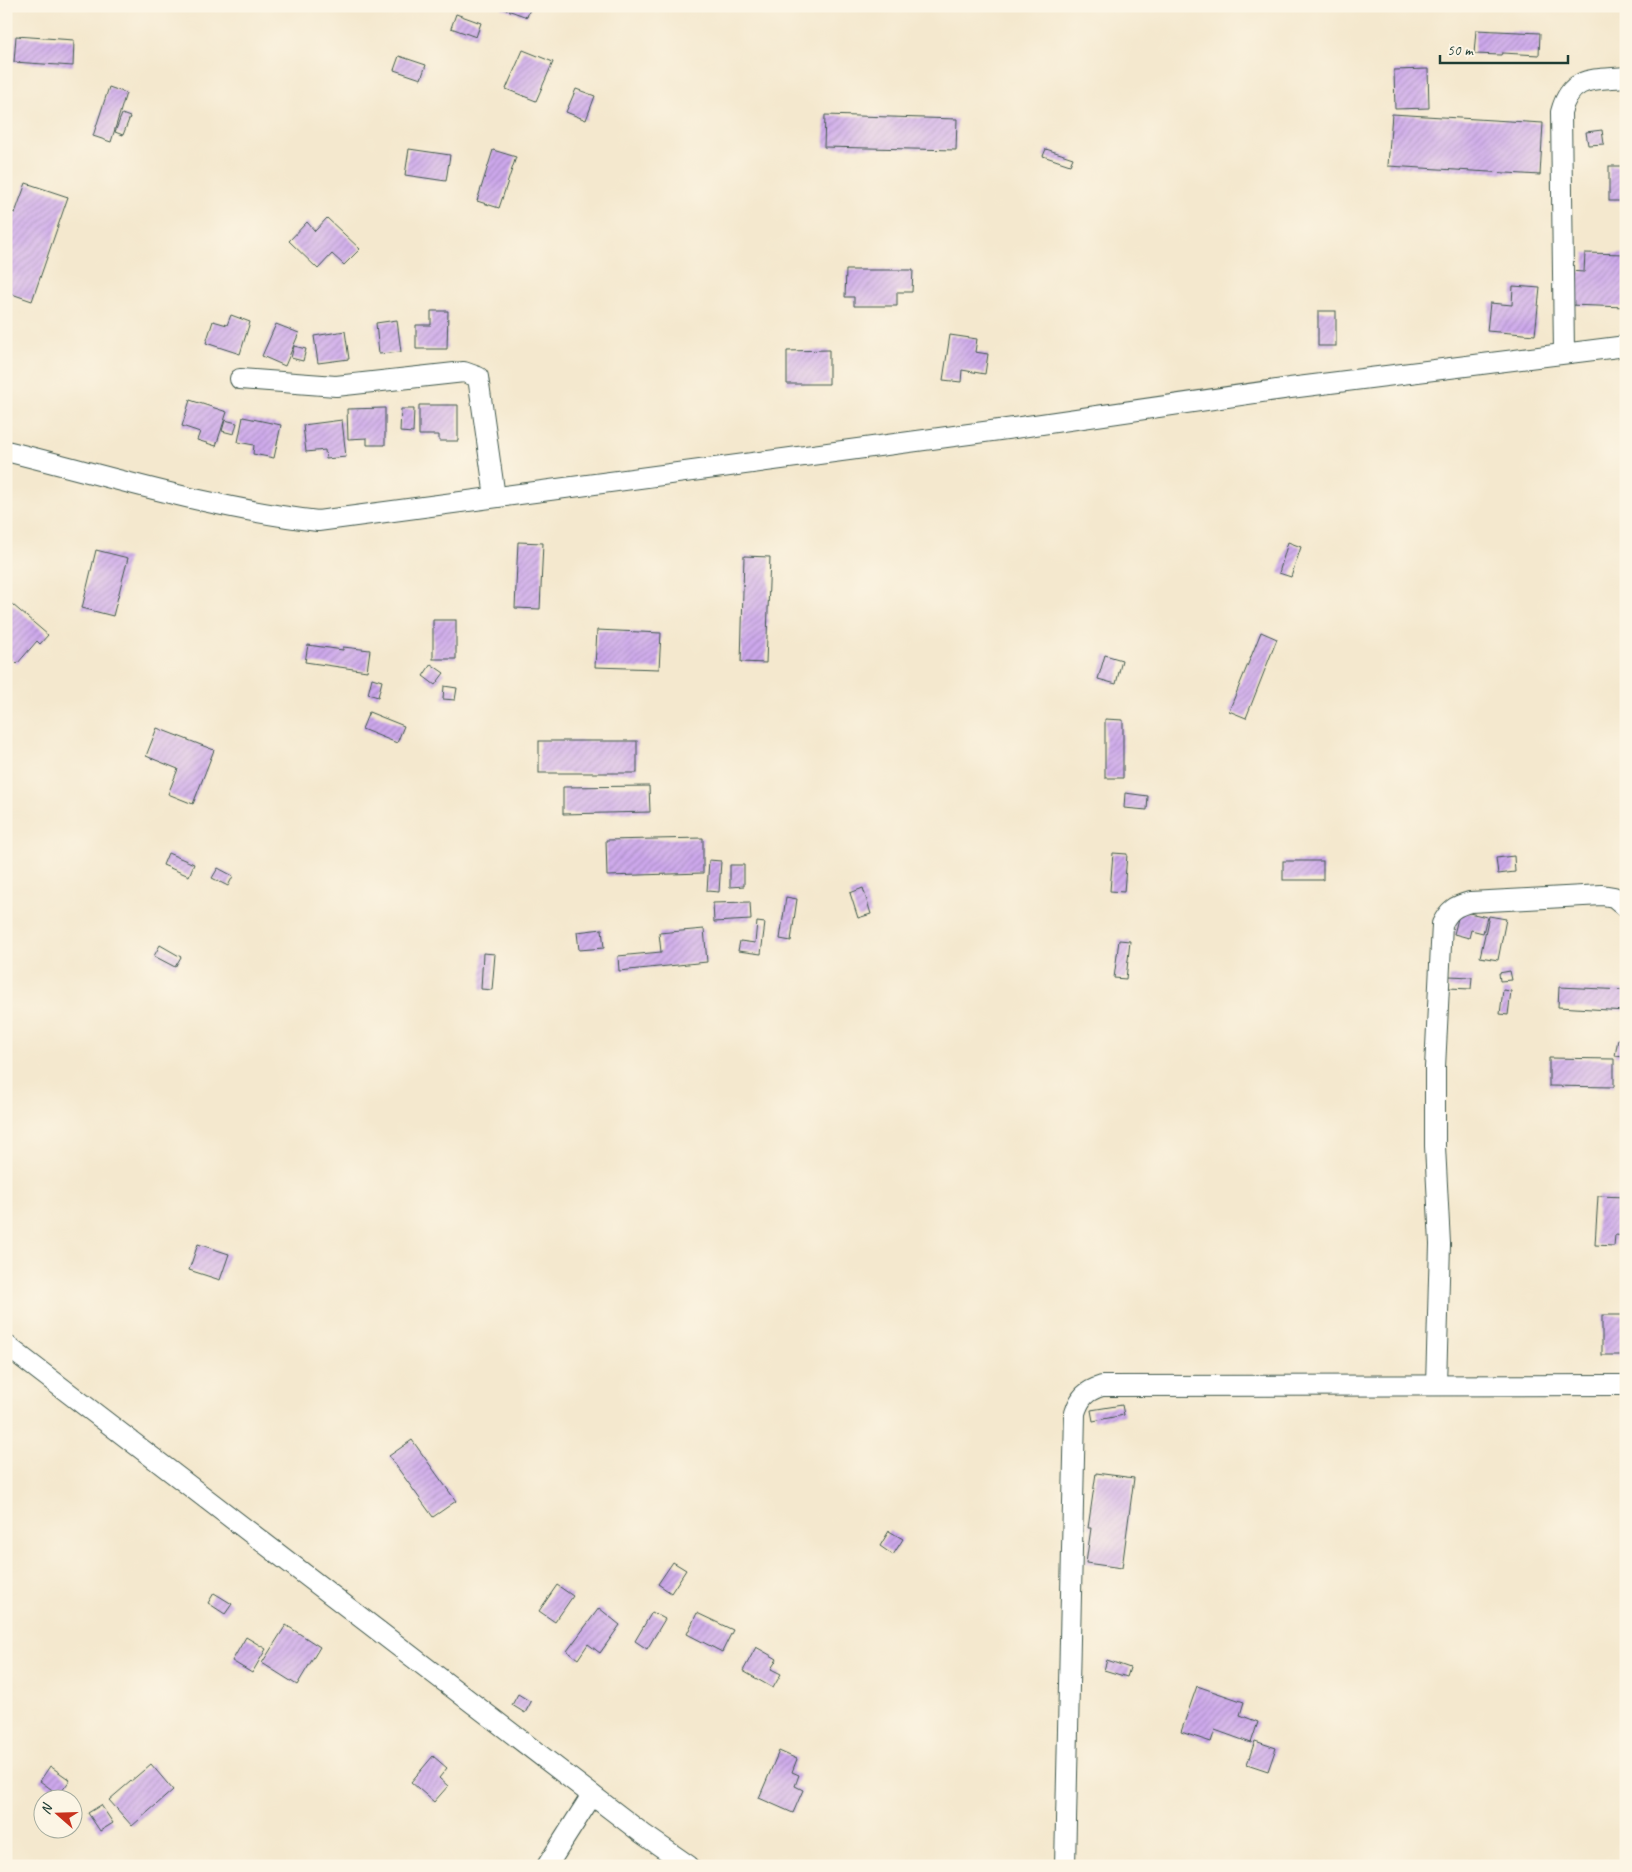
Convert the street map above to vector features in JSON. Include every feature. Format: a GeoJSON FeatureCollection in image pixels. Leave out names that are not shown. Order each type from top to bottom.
{"type":"FeatureCollection","features":[{"type":"Feature","properties":{"kind":"street"},"geometry":{"type":"LineString","coordinates":[[1564,354],[1561,112],[1564,101],[1572,90],[1585,80],[1626,77]]}},
{"type":"Feature","properties":{"kind":"street"},"geometry":{"type":"LineString","coordinates":[[6,451],[197,500],[272,516],[318,522],[1004,430],[1300,387],[1626,346]]}},
{"type":"Feature","properties":{"kind":"street"},"geometry":{"type":"LineString","coordinates":[[240,379],[336,386],[464,372],[478,377],[495,497]]}},
{"type":"Feature","properties":{"kind":"street"},"geometry":{"type":"LineString","coordinates":[[1436,1385],[1440,1244],[1434,1146],[1442,924],[1447,913],[1456,906],[1470,902],[1602,895],[1614,897],[1626,907]]}},
{"type":"Feature","properties":{"kind":"street"},"geometry":{"type":"LineString","coordinates":[[6,1345],[643,1834],[689,1866]]}},
{"type":"Feature","properties":{"kind":"street"},"geometry":{"type":"LineString","coordinates":[[1065,1866],[1074,1413],[1079,1400],[1088,1390],[1102,1386],[1626,1384]]}},
{"type":"Feature","properties":{"kind":"street"},"geometry":{"type":"LineString","coordinates":[[547,1866],[592,1795]]}},
{"type":"Feature","properties":{"kind":"building"},"geometry":{"type":"Polygon","coordinates":[[[503,6],[531,6],[527,17],[502,8],[503,6]]]}},
{"type":"Feature","properties":{"kind":"building"},"geometry":{"type":"Polygon","coordinates":[[[456,14],[481,23],[476,37],[451,28],[456,14]]]}},
{"type":"Feature","properties":{"kind":"building"},"geometry":{"type":"Polygon","coordinates":[[[1476,30],[1540,33],[1539,55],[1474,54],[1476,30]]]}},
{"type":"Feature","properties":{"kind":"building"},"geometry":{"type":"Polygon","coordinates":[[[16,36],[74,40],[73,66],[14,62],[16,36]]]}},
{"type":"Feature","properties":{"kind":"building"},"geometry":{"type":"Polygon","coordinates":[[[523,50],[553,62],[536,101],[506,89],[523,50]]]}},
{"type":"Feature","properties":{"kind":"building"},"geometry":{"type":"Polygon","coordinates":[[[399,56],[426,65],[421,79],[394,70],[399,56]]]}},
{"type":"Feature","properties":{"kind":"building"},"geometry":{"type":"Polygon","coordinates":[[[1428,69],[1429,108],[1395,109],[1394,70],[1428,69]]]}},
{"type":"Feature","properties":{"kind":"building"},"geometry":{"type":"Polygon","coordinates":[[[109,87],[126,93],[111,142],[93,136],[109,87]]]}},
{"type":"Feature","properties":{"kind":"building"},"geometry":{"type":"Polygon","coordinates":[[[576,89],[595,96],[586,120],[566,112],[576,89]]]}},
{"type":"Feature","properties":{"kind":"building"},"geometry":{"type":"Polygon","coordinates":[[[122,114],[130,117],[123,135],[115,132],[122,114]]]}},
{"type":"Feature","properties":{"kind":"building"},"geometry":{"type":"Polygon","coordinates":[[[1392,114],[1543,123],[1540,175],[1388,166],[1392,114]]]}},
{"type":"Feature","properties":{"kind":"building"},"geometry":{"type":"Polygon","coordinates":[[[825,115],[957,119],[956,150],[824,147],[825,115]]]}},
{"type":"Feature","properties":{"kind":"building"},"geometry":{"type":"Polygon","coordinates":[[[1602,130],[1604,144],[1588,145],[1586,132],[1602,130]]]}},
{"type":"Feature","properties":{"kind":"building"},"geometry":{"type":"Polygon","coordinates":[[[409,149],[450,155],[446,181],[405,175],[409,149]]]}},
{"type":"Feature","properties":{"kind":"building"},"geometry":{"type":"Polygon","coordinates":[[[1046,149],[1073,158],[1070,165],[1043,156],[1046,149]]]}},
{"type":"Feature","properties":{"kind":"building"},"geometry":{"type":"Polygon","coordinates":[[[493,150],[516,157],[499,208],[477,201],[493,150]]]}},
{"type":"Feature","properties":{"kind":"building"},"geometry":{"type":"Polygon","coordinates":[[[1609,166],[1626,166],[1626,201],[1609,201],[1609,166]]]}},
{"type":"Feature","properties":{"kind":"building"},"geometry":{"type":"Polygon","coordinates":[[[26,183],[68,197],[32,301],[6,292],[6,210],[15,213],[26,183]]]}},
{"type":"Feature","properties":{"kind":"building"},"geometry":{"type":"Polygon","coordinates":[[[327,218],[360,249],[344,265],[332,254],[318,269],[289,241],[307,222],[315,231],[327,218]]]}},
{"type":"Feature","properties":{"kind":"building"},"geometry":{"type":"Polygon","coordinates":[[[1585,253],[1626,254],[1626,307],[1569,305],[1569,271],[1584,272],[1585,253]]]}},
{"type":"Feature","properties":{"kind":"building"},"geometry":{"type":"Polygon","coordinates":[[[846,270],[913,270],[912,292],[897,292],[897,306],[854,306],[854,297],[845,297],[846,270]]]}},
{"type":"Feature","properties":{"kind":"building"},"geometry":{"type":"Polygon","coordinates":[[[1513,286],[1540,288],[1535,335],[1487,331],[1490,303],[1512,305],[1513,286]]]}},
{"type":"Feature","properties":{"kind":"building"},"geometry":{"type":"Polygon","coordinates":[[[431,311],[448,311],[447,349],[416,349],[416,325],[431,325],[431,311]]]}},
{"type":"Feature","properties":{"kind":"building"},"geometry":{"type":"Polygon","coordinates":[[[1318,311],[1336,311],[1336,346],[1318,346],[1318,311]]]}},
{"type":"Feature","properties":{"kind":"building"},"geometry":{"type":"Polygon","coordinates":[[[231,315],[250,322],[240,354],[206,343],[213,321],[227,325],[231,315]]]}},
{"type":"Feature","properties":{"kind":"building"},"geometry":{"type":"Polygon","coordinates":[[[397,320],[401,352],[379,354],[376,323],[397,320]]]}},
{"type":"Feature","properties":{"kind":"building"},"geometry":{"type":"Polygon","coordinates":[[[276,324],[299,333],[285,366],[262,356],[276,324]]]}},
{"type":"Feature","properties":{"kind":"building"},"geometry":{"type":"Polygon","coordinates":[[[345,331],[349,359],[318,363],[314,336],[345,331]]]}},
{"type":"Feature","properties":{"kind":"building"},"geometry":{"type":"Polygon","coordinates":[[[950,335],[977,339],[975,352],[988,354],[985,374],[962,370],[961,382],[943,380],[950,335]]]}},
{"type":"Feature","properties":{"kind":"building"},"geometry":{"type":"Polygon","coordinates":[[[294,346],[306,349],[303,361],[291,358],[294,346]]]}},
{"type":"Feature","properties":{"kind":"building"},"geometry":{"type":"Polygon","coordinates":[[[829,350],[829,384],[787,384],[787,351],[829,350]]]}},
{"type":"Feature","properties":{"kind":"building"},"geometry":{"type":"Polygon","coordinates":[[[190,400],[227,412],[216,446],[197,440],[200,432],[182,426],[190,400]]]}},
{"type":"Feature","properties":{"kind":"building"},"geometry":{"type":"Polygon","coordinates":[[[419,405],[458,405],[458,441],[439,441],[439,435],[419,435],[419,405]]]}},
{"type":"Feature","properties":{"kind":"building"},"geometry":{"type":"Polygon","coordinates":[[[385,408],[385,445],[367,445],[367,438],[348,439],[347,409],[385,408]]]}},
{"type":"Feature","properties":{"kind":"building"},"geometry":{"type":"Polygon","coordinates":[[[401,409],[414,409],[413,433],[400,432],[401,409]]]}},
{"type":"Feature","properties":{"kind":"building"},"geometry":{"type":"Polygon","coordinates":[[[243,417],[281,425],[274,458],[253,454],[254,445],[238,442],[243,417]]]}},
{"type":"Feature","properties":{"kind":"building"},"geometry":{"type":"Polygon","coordinates":[[[225,420],[237,423],[234,434],[222,431],[225,420]]]}},
{"type":"Feature","properties":{"kind":"building"},"geometry":{"type":"Polygon","coordinates":[[[342,420],[346,457],[326,459],[325,450],[306,452],[303,425],[342,420]]]}},
{"type":"Feature","properties":{"kind":"building"},"geometry":{"type":"Polygon","coordinates":[[[518,542],[543,543],[540,609],[515,608],[518,542]]]}},
{"type":"Feature","properties":{"kind":"building"},"geometry":{"type":"Polygon","coordinates":[[[1288,542],[1301,547],[1291,577],[1279,573],[1288,542]]]}},
{"type":"Feature","properties":{"kind":"building"},"geometry":{"type":"Polygon","coordinates":[[[96,550],[128,558],[113,616],[82,608],[96,550]]]}},
{"type":"Feature","properties":{"kind":"building"},"geometry":{"type":"Polygon","coordinates":[[[744,556],[770,557],[766,663],[741,662],[744,556]]]}},
{"type":"Feature","properties":{"kind":"building"},"geometry":{"type":"Polygon","coordinates":[[[6,599],[48,635],[40,644],[37,641],[17,664],[10,657],[6,662],[6,599]]]}},
{"type":"Feature","properties":{"kind":"building"},"geometry":{"type":"Polygon","coordinates":[[[433,620],[456,620],[456,659],[433,659],[433,620]]]}},
{"type":"Feature","properties":{"kind":"building"},"geometry":{"type":"Polygon","coordinates":[[[597,630],[661,633],[659,669],[595,667],[597,630]]]}},
{"type":"Feature","properties":{"kind":"building"},"geometry":{"type":"Polygon","coordinates":[[[1261,632],[1277,639],[1246,718],[1229,711],[1261,632]]]}},
{"type":"Feature","properties":{"kind":"building"},"geometry":{"type":"Polygon","coordinates":[[[308,645],[343,650],[343,647],[370,650],[367,671],[305,662],[308,645]]]}},
{"type":"Feature","properties":{"kind":"building"},"geometry":{"type":"Polygon","coordinates":[[[1105,655],[1122,660],[1116,684],[1098,679],[1105,655]]]}},
{"type":"Feature","properties":{"kind":"building"},"geometry":{"type":"Polygon","coordinates":[[[431,664],[444,673],[435,685],[423,676],[431,664]]]}},
{"type":"Feature","properties":{"kind":"building"},"geometry":{"type":"Polygon","coordinates":[[[372,678],[382,681],[378,697],[368,694],[372,678]]]}},
{"type":"Feature","properties":{"kind":"building"},"geometry":{"type":"Polygon","coordinates":[[[444,686],[457,688],[455,700],[443,699],[444,686]]]}},
{"type":"Feature","properties":{"kind":"building"},"geometry":{"type":"Polygon","coordinates":[[[369,712],[404,726],[397,743],[362,729],[369,712]]]}},
{"type":"Feature","properties":{"kind":"building"},"geometry":{"type":"Polygon","coordinates":[[[1105,719],[1123,720],[1123,778],[1105,778],[1105,719]]]}},
{"type":"Feature","properties":{"kind":"building"},"geometry":{"type":"Polygon","coordinates":[[[157,728],[214,750],[193,804],[168,794],[178,769],[146,756],[157,728]]]}},
{"type":"Feature","properties":{"kind":"building"},"geometry":{"type":"Polygon","coordinates":[[[539,741],[637,741],[637,773],[539,773],[539,741]]]}},
{"type":"Feature","properties":{"kind":"building"},"geometry":{"type":"Polygon","coordinates":[[[649,786],[650,812],[563,814],[563,787],[649,786]]]}},
{"type":"Feature","properties":{"kind":"building"},"geometry":{"type":"Polygon","coordinates":[[[1125,793],[1148,796],[1147,810],[1124,808],[1125,793]]]}},
{"type":"Feature","properties":{"kind":"building"},"geometry":{"type":"Polygon","coordinates":[[[703,838],[703,873],[607,876],[606,840],[703,838]]]}},
{"type":"Feature","properties":{"kind":"building"},"geometry":{"type":"Polygon","coordinates":[[[168,853],[194,864],[189,876],[163,865],[168,853]]]}},
{"type":"Feature","properties":{"kind":"building"},"geometry":{"type":"Polygon","coordinates":[[[1113,853],[1127,854],[1124,892],[1110,891],[1113,853]]]}},
{"type":"Feature","properties":{"kind":"building"},"geometry":{"type":"Polygon","coordinates":[[[1514,856],[1515,872],[1498,874],[1496,858],[1514,856]]]}},
{"type":"Feature","properties":{"kind":"building"},"geometry":{"type":"Polygon","coordinates":[[[709,860],[721,861],[719,892],[707,891],[709,860]]]}},
{"type":"Feature","properties":{"kind":"building"},"geometry":{"type":"Polygon","coordinates":[[[1283,861],[1323,861],[1323,880],[1283,880],[1283,861]]]}},
{"type":"Feature","properties":{"kind":"building"},"geometry":{"type":"Polygon","coordinates":[[[730,865],[744,865],[744,886],[730,887],[730,865]]]}},
{"type":"Feature","properties":{"kind":"building"},"geometry":{"type":"Polygon","coordinates":[[[218,868],[233,876],[228,886],[212,878],[218,868]]]}},
{"type":"Feature","properties":{"kind":"building"},"geometry":{"type":"Polygon","coordinates":[[[863,888],[871,914],[858,918],[850,893],[863,888]]]}},
{"type":"Feature","properties":{"kind":"building"},"geometry":{"type":"Polygon","coordinates":[[[786,897],[797,899],[791,941],[780,939],[786,897]]]}},
{"type":"Feature","properties":{"kind":"building"},"geometry":{"type":"Polygon","coordinates":[[[750,902],[751,920],[714,922],[713,903],[750,902]]]}},
{"type":"Feature","properties":{"kind":"building"},"geometry":{"type":"Polygon","coordinates":[[[1460,911],[1487,917],[1483,933],[1471,930],[1469,938],[1454,934],[1460,911]]]}},
{"type":"Feature","properties":{"kind":"building"},"geometry":{"type":"Polygon","coordinates":[[[1489,916],[1506,919],[1498,960],[1480,957],[1489,916]]]}},
{"type":"Feature","properties":{"kind":"building"},"geometry":{"type":"Polygon","coordinates":[[[757,922],[765,923],[761,954],[738,951],[740,941],[755,943],[757,922]]]}},
{"type":"Feature","properties":{"kind":"building"},"geometry":{"type":"Polygon","coordinates":[[[602,929],[604,948],[579,950],[577,932],[602,929]]]}},
{"type":"Feature","properties":{"kind":"building"},"geometry":{"type":"Polygon","coordinates":[[[704,929],[707,962],[619,971],[618,956],[661,952],[659,933],[704,929]]]}},
{"type":"Feature","properties":{"kind":"building"},"geometry":{"type":"Polygon","coordinates":[[[1119,940],[1130,941],[1126,979],[1114,978],[1119,940]]]}},
{"type":"Feature","properties":{"kind":"building"},"geometry":{"type":"Polygon","coordinates":[[[160,945],[181,957],[175,967],[154,956],[160,945]]]}},
{"type":"Feature","properties":{"kind":"building"},"geometry":{"type":"Polygon","coordinates":[[[483,953],[495,954],[492,990],[481,989],[483,953]]]}},
{"type":"Feature","properties":{"kind":"building"},"geometry":{"type":"Polygon","coordinates":[[[1510,971],[1512,980],[1500,981],[1499,973],[1510,971]]]}},
{"type":"Feature","properties":{"kind":"building"},"geometry":{"type":"Polygon","coordinates":[[[1449,976],[1472,977],[1471,989],[1448,988],[1449,976]]]}},
{"type":"Feature","properties":{"kind":"building"},"geometry":{"type":"Polygon","coordinates":[[[1559,987],[1626,990],[1626,1011],[1558,1007],[1559,987]]]}},
{"type":"Feature","properties":{"kind":"building"},"geometry":{"type":"Polygon","coordinates":[[[1503,990],[1511,991],[1508,1015],[1500,1014],[1503,990]]]}},
{"type":"Feature","properties":{"kind":"building"},"geometry":{"type":"Polygon","coordinates":[[[1618,1039],[1626,1040],[1624,1057],[1615,1056],[1618,1039]]]}},
{"type":"Feature","properties":{"kind":"building"},"geometry":{"type":"Polygon","coordinates":[[[1549,1058],[1614,1059],[1614,1087],[1549,1086],[1549,1058]]]}},
{"type":"Feature","properties":{"kind":"building"},"geometry":{"type":"Polygon","coordinates":[[[1598,1196],[1626,1197],[1626,1236],[1615,1235],[1614,1246],[1595,1245],[1598,1196]]]}},
{"type":"Feature","properties":{"kind":"building"},"geometry":{"type":"Polygon","coordinates":[[[198,1244],[229,1254],[220,1280],[189,1270],[198,1244]]]}},
{"type":"Feature","properties":{"kind":"building"},"geometry":{"type":"Polygon","coordinates":[[[1602,1315],[1626,1315],[1626,1355],[1602,1355],[1602,1315]]]}},
{"type":"Feature","properties":{"kind":"building"},"geometry":{"type":"Polygon","coordinates":[[[1122,1405],[1124,1415],[1093,1421],[1091,1410],[1122,1405]]]}},
{"type":"Feature","properties":{"kind":"building"},"geometry":{"type":"Polygon","coordinates":[[[412,1440],[456,1501],[433,1517],[389,1456],[412,1440]]]}},
{"type":"Feature","properties":{"kind":"building"},"geometry":{"type":"Polygon","coordinates":[[[1096,1473],[1134,1478],[1122,1568],[1086,1563],[1091,1528],[1088,1528],[1096,1473]]]}},
{"type":"Feature","properties":{"kind":"building"},"geometry":{"type":"Polygon","coordinates":[[[889,1531],[903,1539],[893,1555],[880,1546],[889,1531]]]}},
{"type":"Feature","properties":{"kind":"building"},"geometry":{"type":"Polygon","coordinates":[[[673,1562],[686,1570],[671,1593],[658,1584],[673,1562]]]}},
{"type":"Feature","properties":{"kind":"building"},"geometry":{"type":"Polygon","coordinates":[[[557,1585],[573,1596],[555,1622],[539,1611],[557,1585]]]}},
{"type":"Feature","properties":{"kind":"building"},"geometry":{"type":"Polygon","coordinates":[[[214,1593],[232,1604],[225,1614],[208,1603],[214,1593]]]}},
{"type":"Feature","properties":{"kind":"building"},"geometry":{"type":"Polygon","coordinates":[[[599,1608],[620,1625],[600,1653],[588,1644],[578,1659],[567,1651],[599,1608]]]}},
{"type":"Feature","properties":{"kind":"building"},"geometry":{"type":"Polygon","coordinates":[[[652,1612],[665,1619],[647,1649],[635,1641],[652,1612]]]}},
{"type":"Feature","properties":{"kind":"building"},"geometry":{"type":"Polygon","coordinates":[[[697,1613],[733,1630],[722,1652],[687,1634],[697,1613]]]}},
{"type":"Feature","properties":{"kind":"building"},"geometry":{"type":"Polygon","coordinates":[[[286,1625],[320,1647],[297,1685],[262,1663],[286,1625]]]}},
{"type":"Feature","properties":{"kind":"building"},"geometry":{"type":"Polygon","coordinates":[[[246,1637],[266,1649],[252,1673],[232,1661],[246,1637]]]}},
{"type":"Feature","properties":{"kind":"building"},"geometry":{"type":"Polygon","coordinates":[[[756,1647],[777,1659],[771,1669],[781,1674],[773,1688],[743,1671],[756,1647]]]}},
{"type":"Feature","properties":{"kind":"building"},"geometry":{"type":"Polygon","coordinates":[[[1107,1660],[1130,1668],[1127,1677],[1104,1670],[1107,1660]]]}},
{"type":"Feature","properties":{"kind":"building"},"geometry":{"type":"Polygon","coordinates":[[[1197,1686],[1244,1702],[1240,1715],[1258,1722],[1251,1743],[1215,1730],[1211,1742],[1181,1732],[1197,1686]]]}},
{"type":"Feature","properties":{"kind":"building"},"geometry":{"type":"Polygon","coordinates":[[[518,1694],[531,1702],[525,1713],[512,1705],[518,1694]]]}},
{"type":"Feature","properties":{"kind":"building"},"geometry":{"type":"Polygon","coordinates":[[[1255,1741],[1276,1748],[1268,1771],[1247,1764],[1255,1741]]]}},
{"type":"Feature","properties":{"kind":"building"},"geometry":{"type":"Polygon","coordinates":[[[779,1751],[797,1759],[792,1772],[799,1775],[795,1786],[803,1790],[793,1813],[759,1798],[779,1751]]]}},
{"type":"Feature","properties":{"kind":"building"},"geometry":{"type":"Polygon","coordinates":[[[433,1756],[447,1768],[439,1778],[448,1786],[434,1802],[411,1782],[433,1756]]]}},
{"type":"Feature","properties":{"kind":"building"},"geometry":{"type":"Polygon","coordinates":[[[151,1764],[173,1790],[132,1826],[109,1800],[151,1764]]]}},
{"type":"Feature","properties":{"kind":"building"},"geometry":{"type":"Polygon","coordinates":[[[50,1766],[70,1780],[63,1790],[52,1790],[40,1781],[50,1766]]]}},
{"type":"Feature","properties":{"kind":"building"},"geometry":{"type":"Polygon","coordinates":[[[101,1805],[113,1823],[100,1831],[88,1813],[101,1805]]]}}]}
